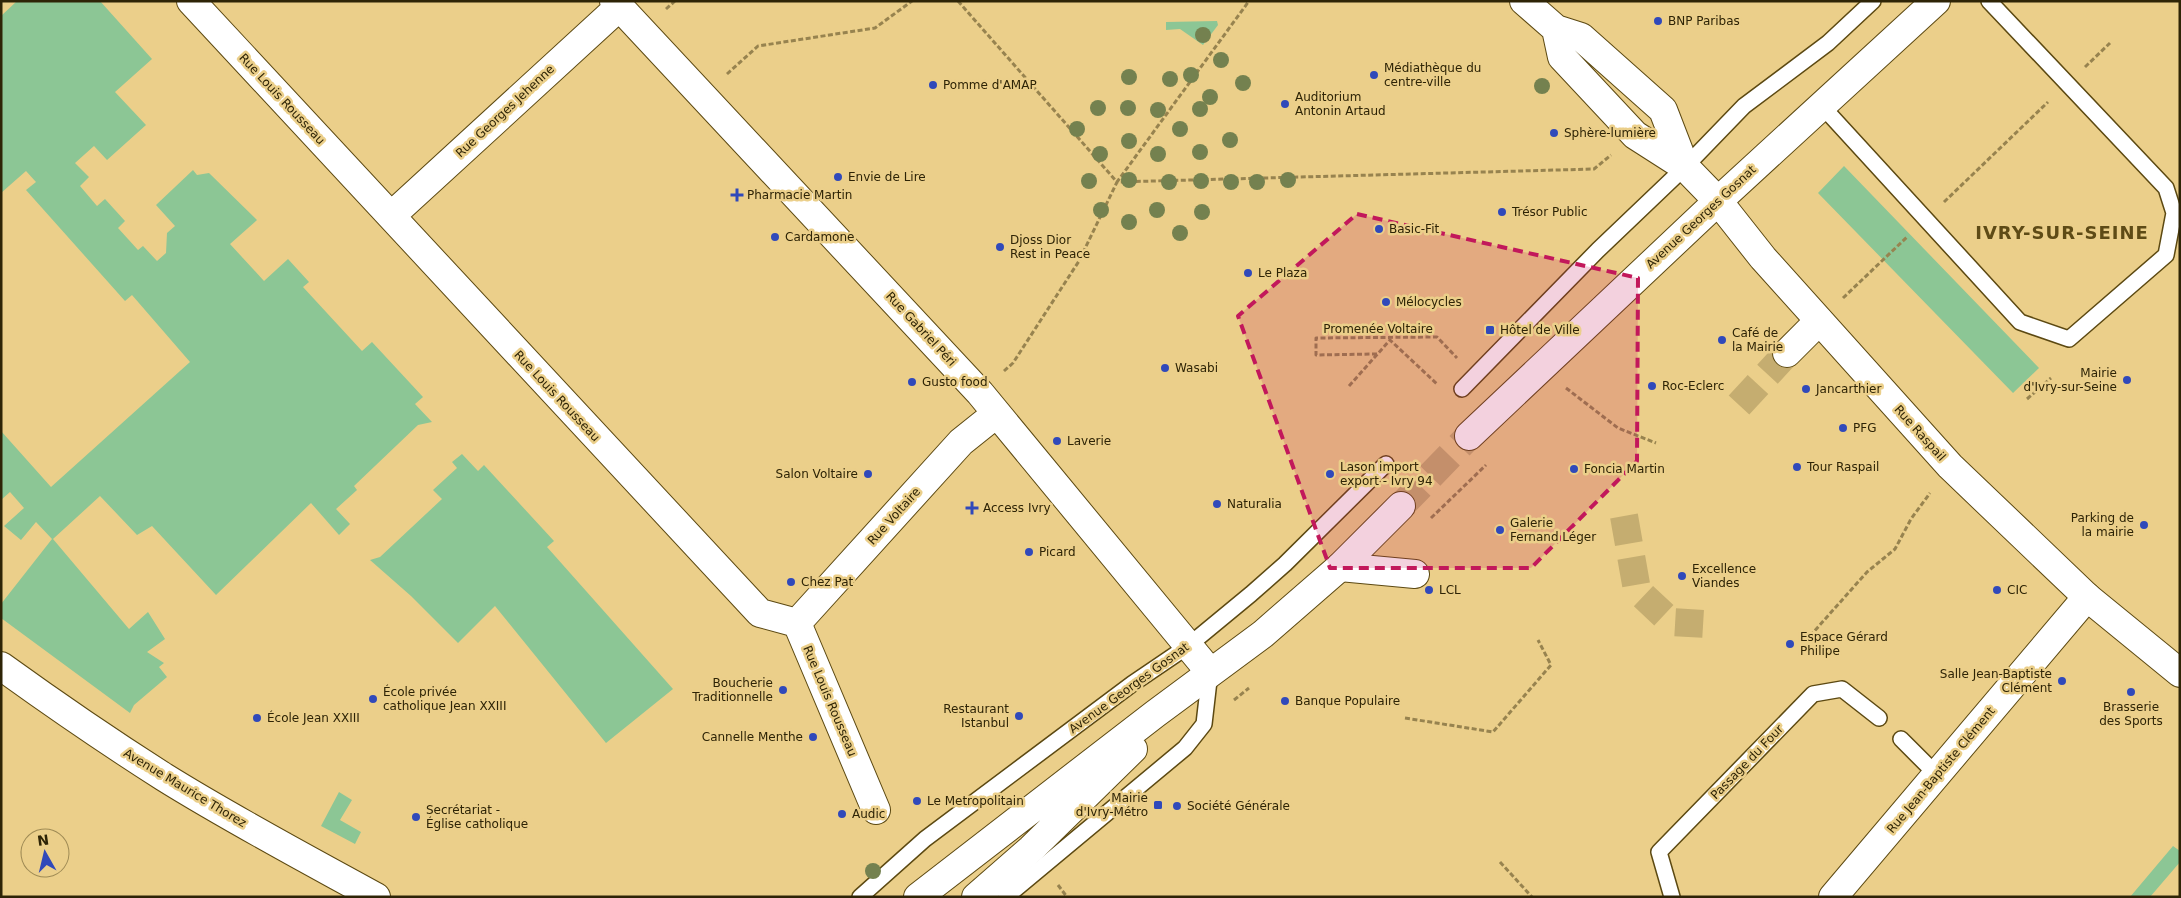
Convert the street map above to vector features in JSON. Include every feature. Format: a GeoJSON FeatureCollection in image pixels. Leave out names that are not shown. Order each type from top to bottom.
{"type":"FeatureCollection","features":[{"type":"Feature","properties":{"kind":"street","name":"Rue Louis Rousseau"},"geometry":{"type":"LineString","coordinates":[[191,1],[760,613],[797,623],[876,810]]}},
{"type":"Feature","properties":{"kind":"street"},"geometry":{"type":"LineString","coordinates":[[1524,1],[1556,29],[1581,37],[1663,110],[1685,167]]}},
{"type":"Feature","properties":{"kind":"street","name":"Avenue Georges Gosnat"},"geometry":{"type":"LineString","coordinates":[[1469,436],[1718,201],[1936,1]]}},
{"type":"Feature","properties":{"kind":"street","name":"Rue Georges Jehenne"},"geometry":{"type":"LineString","coordinates":[[391,216],[617,4]]}},
{"type":"Feature","properties":{"kind":"street","name":"Rue Gabriel Péri"},"geometry":{"type":"LineString","coordinates":[[617,4],[980,393],[1210,672]]}},
{"type":"Feature","properties":{"kind":"street"},"geometry":{"type":"LineString","coordinates":[[1556,29],[1562,57],[1635,135],[1685,167]]}},
{"type":"Feature","properties":{"kind":"street","name":"Rue Raspail"},"geometry":{"type":"LineString","coordinates":[[1685,167],[1718,201],[1763,258],[1950,466],[2087,597],[2180,674]]}},
{"type":"Feature","properties":{"kind":"street"},"geometry":{"type":"LineString","coordinates":[[1787,353],[1819,321]]}},
{"type":"Feature","properties":{"kind":"street","name":"Rue Voltaire"},"geometry":{"type":"LineString","coordinates":[[797,623],[961,442],[996,414]]}},
{"type":"Feature","properties":{"kind":"street"},"geometry":{"type":"LineString","coordinates":[[918,897],[1210,672],[1263,634],[1340,567],[1401,506]]}},
{"type":"Feature","properties":{"kind":"street"},"geometry":{"type":"LineString","coordinates":[[1340,567],[1415,574]]}},
{"type":"Feature","properties":{"kind":"street","name":"Rue Jean-Baptiste Clément"},"geometry":{"type":"LineString","coordinates":[[1833,897],[2087,597]]}},
{"type":"Feature","properties":{"kind":"street","name":"Avenue Maurice Thorez"},"geometry":{"type":"LineString","coordinates":[[1,666],[88,728],[166,778],[376,897]]}},
{"type":"Feature","properties":{"kind":"street"},"geometry":{"type":"LineString","coordinates":[[976,897],[1030,849],[1210,672]]}},
{"type":"Feature","properties":{"kind":"lane"},"geometry":{"type":"LineString","coordinates":[[1462,389],[1598,250],[1685,167],[1744,106],[1828,43],[1873,1]]}},
{"type":"Feature","properties":{"kind":"lane"},"geometry":{"type":"LineString","coordinates":[[1822,106],[2020,322],[2069,339],[2166,255],[2174,213],[2166,188],[1989,1]]}},
{"type":"Feature","properties":{"kind":"lane","name":"Avenue Georges Gosnat"},"geometry":{"type":"LineString","coordinates":[[860,897],[925,839],[1132,684],[1188,646],[1285,564],[1386,464]]}},
{"type":"Feature","properties":{"kind":"lane"},"geometry":{"type":"LineString","coordinates":[[1006,897],[1185,748],[1204,724],[1210,672]]}},
{"type":"Feature","properties":{"kind":"lane","name":"Passage du Four"},"geometry":{"type":"LineString","coordinates":[[1672,897],[1659,852],[1813,694],[1842,689],[1879,718]]}},
{"type":"Feature","properties":{"kind":"lane"},"geometry":{"type":"LineString","coordinates":[[1901,739],[1937,775]]}},
{"type":"Feature","properties":{"kind":"path"},"geometry":{"type":"LineString","coordinates":[[703,96],[758,46],[875,28],[912,1]]}},
{"type":"Feature","properties":{"kind":"path"},"geometry":{"type":"LineString","coordinates":[[958,1],[1116,182]]}},
{"type":"Feature","properties":{"kind":"path"},"geometry":{"type":"LineString","coordinates":[[980,393],[1014,363],[1074,269],[1116,182],[1249,1]]}},
{"type":"Feature","properties":{"kind":"path"},"geometry":{"type":"LineString","coordinates":[[1819,321],[2110,43]]}},
{"type":"Feature","properties":{"kind":"path"},"geometry":{"type":"LineString","coordinates":[[1116,182],[1594,170],[1635,135]]}},
{"type":"Feature","properties":{"kind":"path","name":"Promenée Voltaire"},"geometry":{"type":"LineString","coordinates":[[1377,354],[1316,355],[1316,338],[1437,337],[1474,376]]}},
{"type":"Feature","properties":{"kind":"path","name":"Promenée Voltaire"},"geometry":{"type":"LineString","coordinates":[[1349,386],[1390,340],[1438,386]]}},
{"type":"Feature","properties":{"kind":"path"},"geometry":{"type":"LineString","coordinates":[[2027,399],[2051,378]]}},
{"type":"Feature","properties":{"kind":"path"},"geometry":{"type":"LineString","coordinates":[[1593,408],[1618,428],[1656,443]]}},
{"type":"Feature","properties":{"kind":"path"},"geometry":{"type":"LineString","coordinates":[[1810,636],[1867,572],[1895,549],[1910,519],[1950,466]]}},
{"type":"Feature","properties":{"kind":"path"},"geometry":{"type":"LineString","coordinates":[[1404,718],[1493,732],[1551,665],[1538,640]]}},
{"type":"Feature","properties":{"kind":"path"},"geometry":{"type":"LineString","coordinates":[[1500,862],[1532,897]]}},
{"type":"Feature","properties":{"kind":"highlighted area"},"geometry":{"type":"Polygon","coordinates":[[[1357,214],[1638,278],[1637,461],[1531,568],[1330,568],[1238,316],[1357,214]]]}},
{"type":"Feature","properties":{"kind":"green space"},"geometry":{"type":"Polygon","coordinates":[[[17,1],[100,1],[152,59],[115,92],[146,125],[107,160],[94,146],[75,163],[89,177],[80,186],[97,206],[105,199],[125,221],[118,228],[138,250],[143,246],[157,261],[166,253],[167,233],[175,226],[156,205],[193,170],[197,175],[209,173],[257,220],[230,244],[264,281],[288,259],[309,282],[303,287],[362,351],[372,342],[423,397],[415,404],[432,422],[418,425],[354,486],[357,490],[336,509],[350,524],[339,535],[311,503],[216,595],[152,526],[137,535],[100,496],[53,539],[129,629],[148,612],[165,639],[147,652],[164,663],[159,667],[167,677],[134,705],[130,713],[1,618],[1,604],[52,539],[36,522],[21,540],[4,526],[24,508],[10,492],[1,500],[1,431],[51,487],[190,362],[132,295],[125,301],[26,190],[36,182],[26,171],[1,193],[1,16],[17,1]]]}},
{"type":"Feature","properties":{"kind":"green space"},"geometry":{"type":"Polygon","coordinates":[[[1217,21],[1218,25],[1203,45],[1180,29],[1166,30],[1166,22],[1217,21]]]}},
{"type":"Feature","properties":{"kind":"green space"},"geometry":{"type":"Polygon","coordinates":[[[1844,166],[2039,368],[2013,393],[1818,193],[1844,166]]]}},
{"type":"Feature","properties":{"kind":"green space"},"geometry":{"type":"Polygon","coordinates":[[[462,454],[478,471],[484,465],[554,541],[547,547],[673,689],[606,743],[495,606],[458,643],[411,596],[370,560],[380,557],[442,499],[433,490],[457,468],[452,462],[462,454]]]}},
{"type":"Feature","properties":{"kind":"green space"},"geometry":{"type":"Polygon","coordinates":[[[339,792],[352,800],[340,820],[361,832],[355,844],[321,826],[339,792]]]}},
{"type":"Feature","properties":{"kind":"green space"},"geometry":{"type":"Polygon","coordinates":[[[2173,846],[2180,851],[2180,862],[2150,897],[2130,897],[2173,846]]]}},
{"type":"Feature","properties":{"kind":"tunnel"},"geometry":{"type":"LineString","coordinates":[[1739,405],[1787,353]]}},
{"type":"Feature","properties":{"kind":"tunnel"},"geometry":{"type":"LineString","coordinates":[[1401,506],[1469,436]]}},
{"type":"Feature","properties":{"kind":"tunnel"},"geometry":{"type":"LineString","coordinates":[[1624,516],[1637,590],[1671,622],[1705,624]]}},
{"type":"Feature","properties":{"kind":"place","name":"BNP Paribas"},"geometry":{"type":"Point","coordinates":[1658,21]}},
{"type":"Feature","properties":{"kind":"place","name":"Médiathèque du centre-ville"},"geometry":{"type":"Point","coordinates":[1374,75]}},
{"type":"Feature","properties":{"kind":"place","name":"Pomme d'AMAP"},"geometry":{"type":"Point","coordinates":[933,85]}},
{"type":"Feature","properties":{"kind":"place","name":"Auditorium Antonin Artaud"},"geometry":{"type":"Point","coordinates":[1285,104]}},
{"type":"Feature","properties":{"kind":"place","name":"Sphère-lumière"},"geometry":{"type":"Point","coordinates":[1554,133]}},
{"type":"Feature","properties":{"kind":"place","name":"Envie de Lire"},"geometry":{"type":"Point","coordinates":[838,177]}},
{"type":"Feature","properties":{"kind":"place","name":"Pharmacie Martin"},"geometry":{"type":"Point","coordinates":[737,195]}},
{"type":"Feature","properties":{"kind":"place","name":"Trésor Public"},"geometry":{"type":"Point","coordinates":[1502,212]}},
{"type":"Feature","properties":{"kind":"place","name":"Basic-Fit"},"geometry":{"type":"Point","coordinates":[1379,229]}},
{"type":"Feature","properties":{"kind":"place","name":"Cardamone"},"geometry":{"type":"Point","coordinates":[775,237]}},
{"type":"Feature","properties":{"kind":"place","name":"Djoss Dior Rest in Peace"},"geometry":{"type":"Point","coordinates":[1000,247]}},
{"type":"Feature","properties":{"kind":"place","name":"Le Plaza"},"geometry":{"type":"Point","coordinates":[1248,273]}},
{"type":"Feature","properties":{"kind":"place","name":"Mélocycles"},"geometry":{"type":"Point","coordinates":[1386,302]}},
{"type":"Feature","properties":{"kind":"place","name":"Hôtel de Ville"},"geometry":{"type":"Point","coordinates":[1490,330]}},
{"type":"Feature","properties":{"kind":"place","name":"Café de la Mairie"},"geometry":{"type":"Point","coordinates":[1722,340]}},
{"type":"Feature","properties":{"kind":"place","name":"Wasabi"},"geometry":{"type":"Point","coordinates":[1165,368]}},
{"type":"Feature","properties":{"kind":"place","name":"Mairie d'Ivry-sur-Seine"},"geometry":{"type":"Point","coordinates":[2127,380]}},
{"type":"Feature","properties":{"kind":"place","name":"Gusto food"},"geometry":{"type":"Point","coordinates":[912,382]}},
{"type":"Feature","properties":{"kind":"place","name":"Roc-Eclerc"},"geometry":{"type":"Point","coordinates":[1652,386]}},
{"type":"Feature","properties":{"kind":"place","name":"Jancarthier"},"geometry":{"type":"Point","coordinates":[1806,389]}},
{"type":"Feature","properties":{"kind":"place","name":"PFG"},"geometry":{"type":"Point","coordinates":[1843,428]}},
{"type":"Feature","properties":{"kind":"place","name":"Laverie"},"geometry":{"type":"Point","coordinates":[1057,441]}},
{"type":"Feature","properties":{"kind":"place","name":"Tour Raspail"},"geometry":{"type":"Point","coordinates":[1797,467]}},
{"type":"Feature","properties":{"kind":"place","name":"Foncia Martin"},"geometry":{"type":"Point","coordinates":[1574,469]}},
{"type":"Feature","properties":{"kind":"place","name":"Salon Voltaire"},"geometry":{"type":"Point","coordinates":[868,474]}},
{"type":"Feature","properties":{"kind":"place","name":"Lason import export - Ivry 94"},"geometry":{"type":"Point","coordinates":[1330,474]}},
{"type":"Feature","properties":{"kind":"place","name":"Naturalia"},"geometry":{"type":"Point","coordinates":[1217,504]}},
{"type":"Feature","properties":{"kind":"place","name":"Access Ivry"},"geometry":{"type":"Point","coordinates":[972,508]}},
{"type":"Feature","properties":{"kind":"place","name":"Parking de la mairie"},"geometry":{"type":"Point","coordinates":[2144,525]}},
{"type":"Feature","properties":{"kind":"place","name":"Galerie Fernand Léger"},"geometry":{"type":"Point","coordinates":[1500,530]}},
{"type":"Feature","properties":{"kind":"place","name":"Picard"},"geometry":{"type":"Point","coordinates":[1029,552]}},
{"type":"Feature","properties":{"kind":"place","name":"Excellence Viandes"},"geometry":{"type":"Point","coordinates":[1682,576]}},
{"type":"Feature","properties":{"kind":"place","name":"Chez Pat"},"geometry":{"type":"Point","coordinates":[791,582]}},
{"type":"Feature","properties":{"kind":"place","name":"LCL"},"geometry":{"type":"Point","coordinates":[1429,590]}},
{"type":"Feature","properties":{"kind":"place","name":"CIC"},"geometry":{"type":"Point","coordinates":[1997,590]}},
{"type":"Feature","properties":{"kind":"place","name":"Espace Gérard Philipe"},"geometry":{"type":"Point","coordinates":[1790,644]}},
{"type":"Feature","properties":{"kind":"place","name":"Salle Jean-Baptiste Clément"},"geometry":{"type":"Point","coordinates":[2062,681]}},
{"type":"Feature","properties":{"kind":"place","name":"Boucherie Traditionnelle"},"geometry":{"type":"Point","coordinates":[783,690]}},
{"type":"Feature","properties":{"kind":"place","name":"Brasserie des Sports"},"geometry":{"type":"Point","coordinates":[2131,692]}},
{"type":"Feature","properties":{"kind":"place","name":"École privée catholique Jean XXIII"},"geometry":{"type":"Point","coordinates":[373,699]}},
{"type":"Feature","properties":{"kind":"place","name":"Banque Populaire"},"geometry":{"type":"Point","coordinates":[1285,701]}},
{"type":"Feature","properties":{"kind":"place","name":"Restaurant Istanbul"},"geometry":{"type":"Point","coordinates":[1019,716]}},
{"type":"Feature","properties":{"kind":"place","name":"École Jean XXIII"},"geometry":{"type":"Point","coordinates":[257,718]}},
{"type":"Feature","properties":{"kind":"place","name":"Cannelle Menthe"},"geometry":{"type":"Point","coordinates":[813,737]}},
{"type":"Feature","properties":{"kind":"place","name":"Le Metropolitain"},"geometry":{"type":"Point","coordinates":[917,801]}},
{"type":"Feature","properties":{"kind":"place","name":"Mairie d'Ivry-Métro"},"geometry":{"type":"Point","coordinates":[1158,805]}},
{"type":"Feature","properties":{"kind":"place","name":"Société Générale"},"geometry":{"type":"Point","coordinates":[1177,806]}},
{"type":"Feature","properties":{"kind":"place","name":"Audic"},"geometry":{"type":"Point","coordinates":[842,814]}},
{"type":"Feature","properties":{"kind":"place","name":"Secrétariat - Église catholique"},"geometry":{"type":"Point","coordinates":[416,817]}},
{"type":"Feature","properties":{"kind":"district","name":"IVRY-SUR-SEINE"},"geometry":{"type":"Point","coordinates":[2062,232]}}]}
